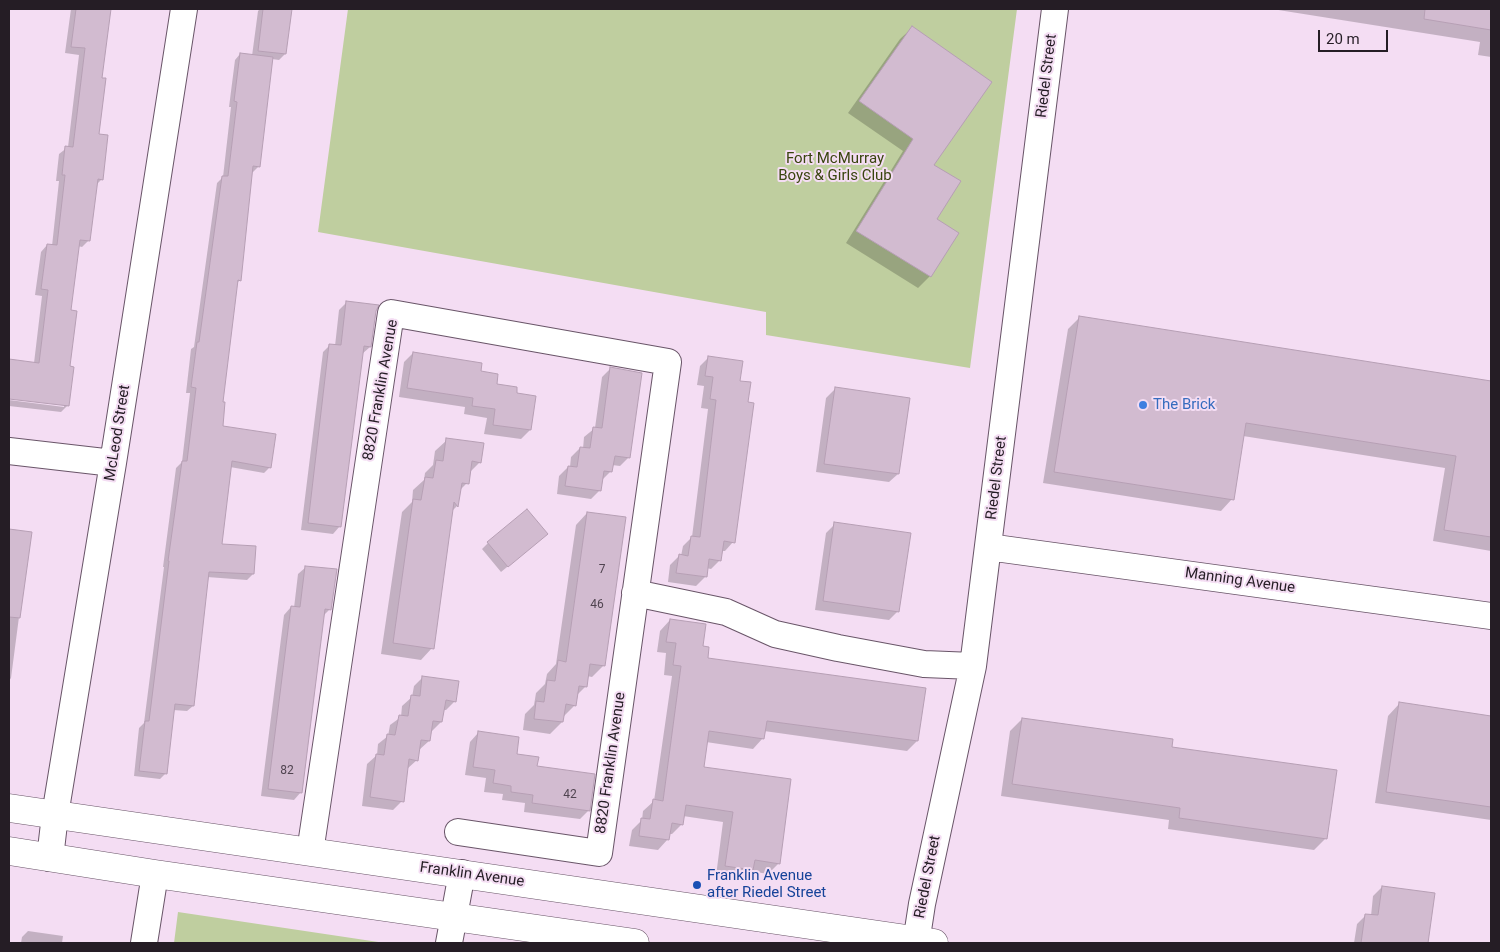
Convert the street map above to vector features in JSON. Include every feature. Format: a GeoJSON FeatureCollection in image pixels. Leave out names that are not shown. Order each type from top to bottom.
{"type":"FeatureCollection","features":[{"type":"Feature","properties":{"kind":"main road","name":"Franklin Avenue"},"geometry":{"type":"LineString","coordinates":[[9,808],[462,873],[922,943]]}},
{"type":"Feature","properties":{"kind":"main road"},"geometry":{"type":"LineString","coordinates":[[9,851],[155,874],[452,930],[635,943]]}},
{"type":"Feature","properties":{"kind":"street","name":"McLeod Street"},"geometry":{"type":"LineString","coordinates":[[50,858],[55,815],[113,464],[184,9]]}},
{"type":"Feature","properties":{"kind":"street","name":"Riedel Street"},"geometry":{"type":"LineString","coordinates":[[922,943],[922,904],[973,666],[1055,9]]}},
{"type":"Feature","properties":{"kind":"street","name":"8820 Franklin Avenue"},"geometry":{"type":"LineString","coordinates":[[310,852],[391,313],[668,362],[599,853],[458,832]]}},
{"type":"Feature","properties":{"kind":"street"},"geometry":{"type":"LineString","coordinates":[[9,451],[113,464]]}},
{"type":"Feature","properties":{"kind":"street","name":"Manning Avenue"},"geometry":{"type":"LineString","coordinates":[[988,547],[1491,616]]}},
{"type":"Feature","properties":{"kind":"street"},"geometry":{"type":"LineString","coordinates":[[635,593],[726,612],[775,634],[820,644],[924,664],[973,666]]}},
{"type":"Feature","properties":{"kind":"street"},"geometry":{"type":"LineString","coordinates":[[452,930],[462,873]]}},
{"type":"Feature","properties":{"kind":"street"},"geometry":{"type":"LineString","coordinates":[[144,943],[155,874]]}},
{"type":"Feature","properties":{"kind":"green space","name":"Fort McMurray Boys & Girls Club"},"geometry":{"type":"Polygon","coordinates":[[[348,9],[1017,9],[970,368],[766,335],[766,312],[318,232],[348,9]]]}},
{"type":"Feature","properties":{"kind":"green space"},"geometry":{"type":"Polygon","coordinates":[[[178,912],[385,943],[174,943],[178,912]]]}},
{"type":"Feature","properties":{"kind":"building"},"geometry":{"type":"Polygon","coordinates":[[[76,9],[111,9],[102,78],[106,78],[99,134],[108,135],[103,180],[98,179],[90,241],[80,240],[71,310],[77,311],[70,366],[74,367],[69,406],[9,399],[9,359],[39,363],[48,290],[41,289],[47,244],[57,245],[65,175],[62,175],[65,146],[73,147],[85,48],[71,47],[76,9]]]}},
{"type":"Feature","properties":{"kind":"building"},"geometry":{"type":"Polygon","coordinates":[[[263,9],[292,9],[286,54],[258,51],[263,9]]]}},
{"type":"Feature","properties":{"kind":"building"},"geometry":{"type":"Polygon","coordinates":[[[1425,9],[1491,9],[1491,30],[1424,19],[1425,9]]]}},
{"type":"Feature","properties":{"kind":"building"},"geometry":{"type":"Polygon","coordinates":[[[912,26],[992,82],[934,165],[961,181],[937,219],[959,233],[931,277],[856,231],[913,139],[859,101],[912,26]]]}},
{"type":"Feature","properties":{"kind":"building"},"geometry":{"type":"Polygon","coordinates":[[[240,53],[273,57],[260,167],[253,166],[241,281],[238,280],[223,402],[225,402],[223,426],[276,434],[271,468],[232,461],[222,544],[256,546],[254,574],[209,572],[194,706],[175,704],[167,774],[139,771],[145,721],[149,721],[182,461],[187,461],[196,388],[191,387],[197,342],[199,342],[222,176],[228,176],[237,102],[234,101],[240,53]]]}},
{"type":"Feature","properties":{"kind":"building"},"geometry":{"type":"Polygon","coordinates":[[[346,301],[379,305],[376,311],[371,347],[364,346],[341,527],[308,523],[329,344],[341,345],[346,301]]]}},
{"type":"Feature","properties":{"kind":"building"},"geometry":{"type":"Polygon","coordinates":[[[1079,316],[1491,381],[1491,537],[1444,530],[1456,456],[1246,423],[1234,500],[1054,472],[1079,316]]]}},
{"type":"Feature","properties":{"kind":"building"},"geometry":{"type":"Polygon","coordinates":[[[413,352],[482,363],[481,371],[498,374],[497,384],[517,387],[517,393],[536,396],[531,430],[493,425],[495,409],[472,406],[473,398],[407,388],[413,352]]]}},
{"type":"Feature","properties":{"kind":"building"},"geometry":{"type":"Polygon","coordinates":[[[708,356],[743,361],[740,381],[751,382],[748,402],[754,403],[735,543],[724,541],[721,561],[709,559],[707,577],[676,573],[679,554],[688,556],[691,536],[700,537],[716,400],[710,399],[713,377],[705,376],[708,356]]]}},
{"type":"Feature","properties":{"kind":"building"},"geometry":{"type":"Polygon","coordinates":[[[610,367],[642,373],[630,458],[615,456],[612,472],[604,471],[601,491],[565,486],[568,466],[577,467],[580,447],[590,448],[593,427],[602,428],[610,367]]]}},
{"type":"Feature","properties":{"kind":"building"},"geometry":{"type":"Polygon","coordinates":[[[835,387],[910,398],[899,474],[824,464],[835,387]]]}},
{"type":"Feature","properties":{"kind":"building"},"geometry":{"type":"Polygon","coordinates":[[[446,438],[484,443],[481,463],[472,461],[469,484],[462,483],[458,507],[454,502],[434,649],[393,643],[413,499],[421,500],[425,477],[433,478],[436,460],[443,461],[446,438]]]}},
{"type":"Feature","properties":{"kind":"building"},"geometry":{"type":"Polygon","coordinates":[[[527,509],[548,534],[508,567],[487,542],[527,509]]]}},
{"type":"Feature","properties":{"kind":"building"},"geometry":{"type":"Polygon","coordinates":[[[587,512],[626,517],[605,666],[590,664],[587,687],[579,686],[576,706],[566,704],[563,722],[534,719],[536,701],[544,702],[547,680],[555,681],[558,660],[566,662],[587,512]]]}},
{"type":"Feature","properties":{"kind":"building"},"geometry":{"type":"Polygon","coordinates":[[[834,522],[911,533],[899,612],[823,601],[834,522]]]}},
{"type":"Feature","properties":{"kind":"building"},"geometry":{"type":"Polygon","coordinates":[[[9,529],[32,532],[20,618],[9,617],[9,529]]]}},
{"type":"Feature","properties":{"kind":"building"},"geometry":{"type":"Polygon","coordinates":[[[305,566],[337,569],[331,610],[325,609],[302,793],[268,789],[291,606],[300,607],[305,566]]]}},
{"type":"Feature","properties":{"kind":"building"},"geometry":{"type":"Polygon","coordinates":[[[670,619],[706,624],[703,646],[709,647],[708,658],[926,688],[918,741],[767,721],[764,739],[709,731],[704,767],[791,779],[780,864],[755,860],[753,870],[725,866],[733,812],[686,805],[683,825],[672,823],[669,840],[639,836],[641,818],[650,819],[653,799],[663,801],[681,666],[673,665],[676,643],[666,642],[670,619]]]}},
{"type":"Feature","properties":{"kind":"building"},"geometry":{"type":"Polygon","coordinates":[[[422,676],[459,681],[456,702],[446,700],[442,722],[433,721],[430,741],[421,740],[418,761],[409,759],[404,802],[370,797],[376,754],[384,755],[387,734],[395,735],[399,715],[408,716],[411,695],[420,696],[422,676]]]}},
{"type":"Feature","properties":{"kind":"building"},"geometry":{"type":"Polygon","coordinates":[[[1399,702],[1491,716],[1491,807],[1386,792],[1399,702]]]}},
{"type":"Feature","properties":{"kind":"building"},"geometry":{"type":"Polygon","coordinates":[[[1022,718],[1173,739],[1172,747],[1337,770],[1327,839],[1179,818],[1180,808],[1012,784],[1022,718]]]}},
{"type":"Feature","properties":{"kind":"building"},"geometry":{"type":"Polygon","coordinates":[[[478,731],[519,737],[517,754],[539,757],[537,766],[595,774],[590,811],[532,803],[533,795],[511,792],[511,786],[493,783],[495,770],[473,767],[478,731]]]}},
{"type":"Feature","properties":{"kind":"building"},"geometry":{"type":"Polygon","coordinates":[[[1382,886],[1435,893],[1428,943],[1361,943],[1365,914],[1378,915],[1382,886]]]}},
{"type":"Feature","properties":{"kind":"place","name":"The Brick"},"geometry":{"type":"Point","coordinates":[1143,405]}},
{"type":"Feature","properties":{"kind":"place","name":"Franklin Avenue after Riedel Street"},"geometry":{"type":"Point","coordinates":[697,885]}}]}
